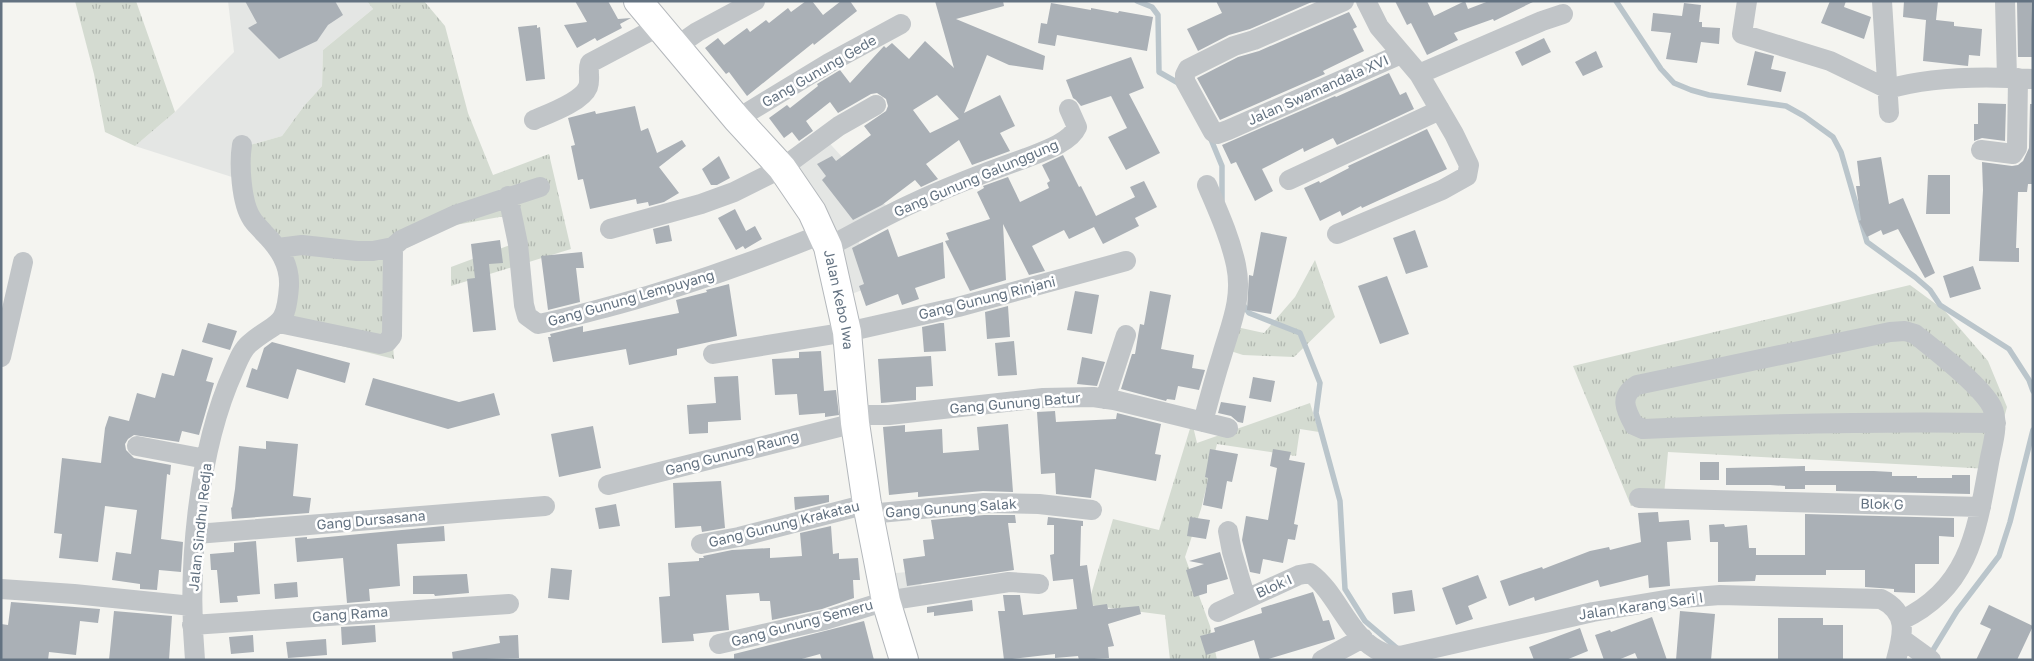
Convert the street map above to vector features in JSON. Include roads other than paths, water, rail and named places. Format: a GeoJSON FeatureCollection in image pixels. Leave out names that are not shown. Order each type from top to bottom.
{"type":"FeatureCollection","features":[{"type":"Feature","properties":{"kind":"street","name":"Jalan Kebo Iwa"},"geometry":{"type":"LineString","coordinates":[[638,1],[737,119],[782,168],[812,212],[825,241],[847,332],[855,419],[868,509],[886,601],[904,660]]}},
{"type":"Feature","properties":{"kind":"street"},"geometry":{"type":"LineString","coordinates":[[677,46],[697,32],[754,1]]}},
{"type":"Feature","properties":{"kind":"street","name":"Jalan Swamandala XVI"},"geometry":{"type":"LineString","coordinates":[[1344,1],[1254,40],[1234,46],[1188,69],[1185,75],[1188,86],[1213,132],[1217,134],[1401,54]]}},
{"type":"Feature","properties":{"kind":"street"},"geometry":{"type":"LineString","coordinates":[[1337,234],[1442,190],[1467,176],[1469,165],[1419,74],[1379,27],[1366,1]]}},
{"type":"Feature","properties":{"kind":"street"},"geometry":{"type":"LineString","coordinates":[[1747,1],[1742,34],[1830,61],[1888,89],[1910,82],[2019,78]]}},
{"type":"Feature","properties":{"kind":"street"},"geometry":{"type":"LineString","coordinates":[[1882,1],[1888,114]]}},
{"type":"Feature","properties":{"kind":"street"},"geometry":{"type":"LineString","coordinates":[[1981,150],[2013,154],[2017,148],[2019,78],[2005,1]]}},
{"type":"Feature","properties":{"kind":"street"},"geometry":{"type":"LineString","coordinates":[[1419,74],[1563,14]]}},
{"type":"Feature","properties":{"kind":"street","name":"Gang Gunung Gede"},"geometry":{"type":"LineString","coordinates":[[737,119],[829,63],[901,24]]}},
{"type":"Feature","properties":{"kind":"street"},"geometry":{"type":"LineString","coordinates":[[534,120],[573,102],[586,91],[589,82],[588,67],[590,63],[660,26]]}},
{"type":"Feature","properties":{"kind":"street"},"geometry":{"type":"LineString","coordinates":[[610,229],[701,204],[734,192],[782,168],[839,126],[876,105]]}},
{"type":"Feature","properties":{"kind":"street","name":"Gang Gunung Galunggung"},"geometry":{"type":"LineString","coordinates":[[825,241],[1062,141],[1073,134],[1077,127],[1069,109]]}},
{"type":"Feature","properties":{"kind":"street"},"geometry":{"type":"LineString","coordinates":[[1290,180],[1440,110]]}},
{"type":"Feature","properties":{"kind":"street"},"geometry":{"type":"LineString","coordinates":[[242,145],[240,172],[251,218],[278,248],[287,266],[289,284],[284,315],[279,323],[380,344],[387,342],[392,336],[393,247]]}},
{"type":"Feature","properties":{"kind":"street"},"geometry":{"type":"LineString","coordinates":[[1203,422],[1228,332],[1236,314],[1238,290],[1236,266],[1231,247],[1207,185]]}},
{"type":"Feature","properties":{"kind":"street"},"geometry":{"type":"LineString","coordinates":[[278,248],[302,246],[357,252],[393,247],[400,240],[424,229],[508,196],[540,186]]}},
{"type":"Feature","properties":{"kind":"street","name":"Gang Gunung Lempuyang"},"geometry":{"type":"LineString","coordinates":[[508,196],[518,244],[524,305],[527,316],[531,321],[538,324],[561,320],[658,293],[825,241]]}},
{"type":"Feature","properties":{"kind":"street","name":"Gang Gunung Rinjani"},"geometry":{"type":"LineString","coordinates":[[713,354],[847,332],[958,307],[1126,261]]}},
{"type":"Feature","properties":{"kind":"street"},"geometry":{"type":"LineString","coordinates":[[1,358],[23,262]]}},
{"type":"Feature","properties":{"kind":"street","name":"Jalan Sindhu Redja"},"geometry":{"type":"LineString","coordinates":[[195,660],[192,615],[196,534],[206,459],[222,395],[240,356],[248,344],[279,323]]}},
{"type":"Feature","properties":{"kind":"street"},"geometry":{"type":"LineString","coordinates":[[1896,660],[1905,635],[1919,612],[1951,582],[1967,556],[1981,507],[1996,423],[1992,407],[1982,393],[1915,334],[1905,331],[1890,332],[1637,385],[1628,391],[1625,398],[1629,416],[1634,425],[1643,429],[1797,422],[1897,421],[1996,423]]}},
{"type":"Feature","properties":{"kind":"street"},"geometry":{"type":"LineString","coordinates":[[1106,399],[1126,335]]}},
{"type":"Feature","properties":{"kind":"street","name":"Gang Gunung Batur"},"geometry":{"type":"LineString","coordinates":[[855,419],[1042,398],[1106,399],[1228,428]]}},
{"type":"Feature","properties":{"kind":"street","name":"Gang Gunung Raung"},"geometry":{"type":"LineString","coordinates":[[608,485],[855,419]]}},
{"type":"Feature","properties":{"kind":"street"},"geometry":{"type":"LineString","coordinates":[[137,446],[206,459]]}},
{"type":"Feature","properties":{"kind":"street","name":"Blok G"},"geometry":{"type":"LineString","coordinates":[[1639,498],[1981,507]]}},
{"type":"Feature","properties":{"kind":"street","name":"Gang Gunung Salak"},"geometry":{"type":"LineString","coordinates":[[868,509],[984,503],[1039,504],[1092,510]]}},
{"type":"Feature","properties":{"kind":"street","name":"Gang Dursasana"},"geometry":{"type":"LineString","coordinates":[[196,534],[545,506]]}},
{"type":"Feature","properties":{"kind":"street","name":"Gang Gunung Krakatau"},"geometry":{"type":"LineString","coordinates":[[701,544],[868,509]]}},
{"type":"Feature","properties":{"kind":"street"},"geometry":{"type":"LineString","coordinates":[[1228,531],[1232,552],[1246,599]]}},
{"type":"Feature","properties":{"kind":"street","name":"Blok I"},"geometry":{"type":"LineString","coordinates":[[1218,612],[1299,575],[1310,574],[1324,588],[1363,638]]}},
{"type":"Feature","properties":{"kind":"street","name":"Gang Gunung Semeru"},"geometry":{"type":"LineString","coordinates":[[719,644],[825,620],[886,601],[987,584],[1009,582],[1039,584]]}},
{"type":"Feature","properties":{"kind":"street","name":"Gang Rama"},"geometry":{"type":"LineString","coordinates":[[1,588],[192,615],[509,604]]}},
{"type":"Feature","properties":{"kind":"street","name":"Jalan Karang Sari I"},"geometry":{"type":"LineString","coordinates":[[1363,638],[1385,654],[1400,656],[1427,655],[1507,630],[1593,612],[1671,599],[1720,595],[1881,599],[1892,604],[1898,612],[1905,635],[1930,659]]}},
{"type":"Feature","properties":{"kind":"street"},"geometry":{"type":"LineString","coordinates":[[1322,660],[1363,638]]}},
{"type":"Feature","properties":{"kind":"waterway"},"geometry":{"type":"LineString","coordinates":[[1137,1],[1152,7],[1158,15],[1159,72],[1180,84]]}},
{"type":"Feature","properties":{"kind":"waterway"},"geometry":{"type":"LineString","coordinates":[[1616,1],[1661,69],[1674,83],[1709,95],[1786,106],[1804,116],[1833,137],[1841,152],[1867,242],[1915,277],[1930,290],[1940,305],[2009,349],[2029,380],[2033,391]]}},
{"type":"Feature","properties":{"kind":"waterway"},"geometry":{"type":"LineString","coordinates":[[1210,137],[1222,166],[1222,200]]}},
{"type":"Feature","properties":{"kind":"waterway"},"geometry":{"type":"LineString","coordinates":[[1242,303],[1249,313],[1300,333],[1320,383],[1316,413],[1340,501],[1345,589],[1365,621],[1398,649]]}},
{"type":"Feature","properties":{"kind":"waterway"},"geometry":{"type":"LineString","coordinates":[[1930,655],[1957,611],[1999,556],[2010,522],[2033,430]]}}]}
